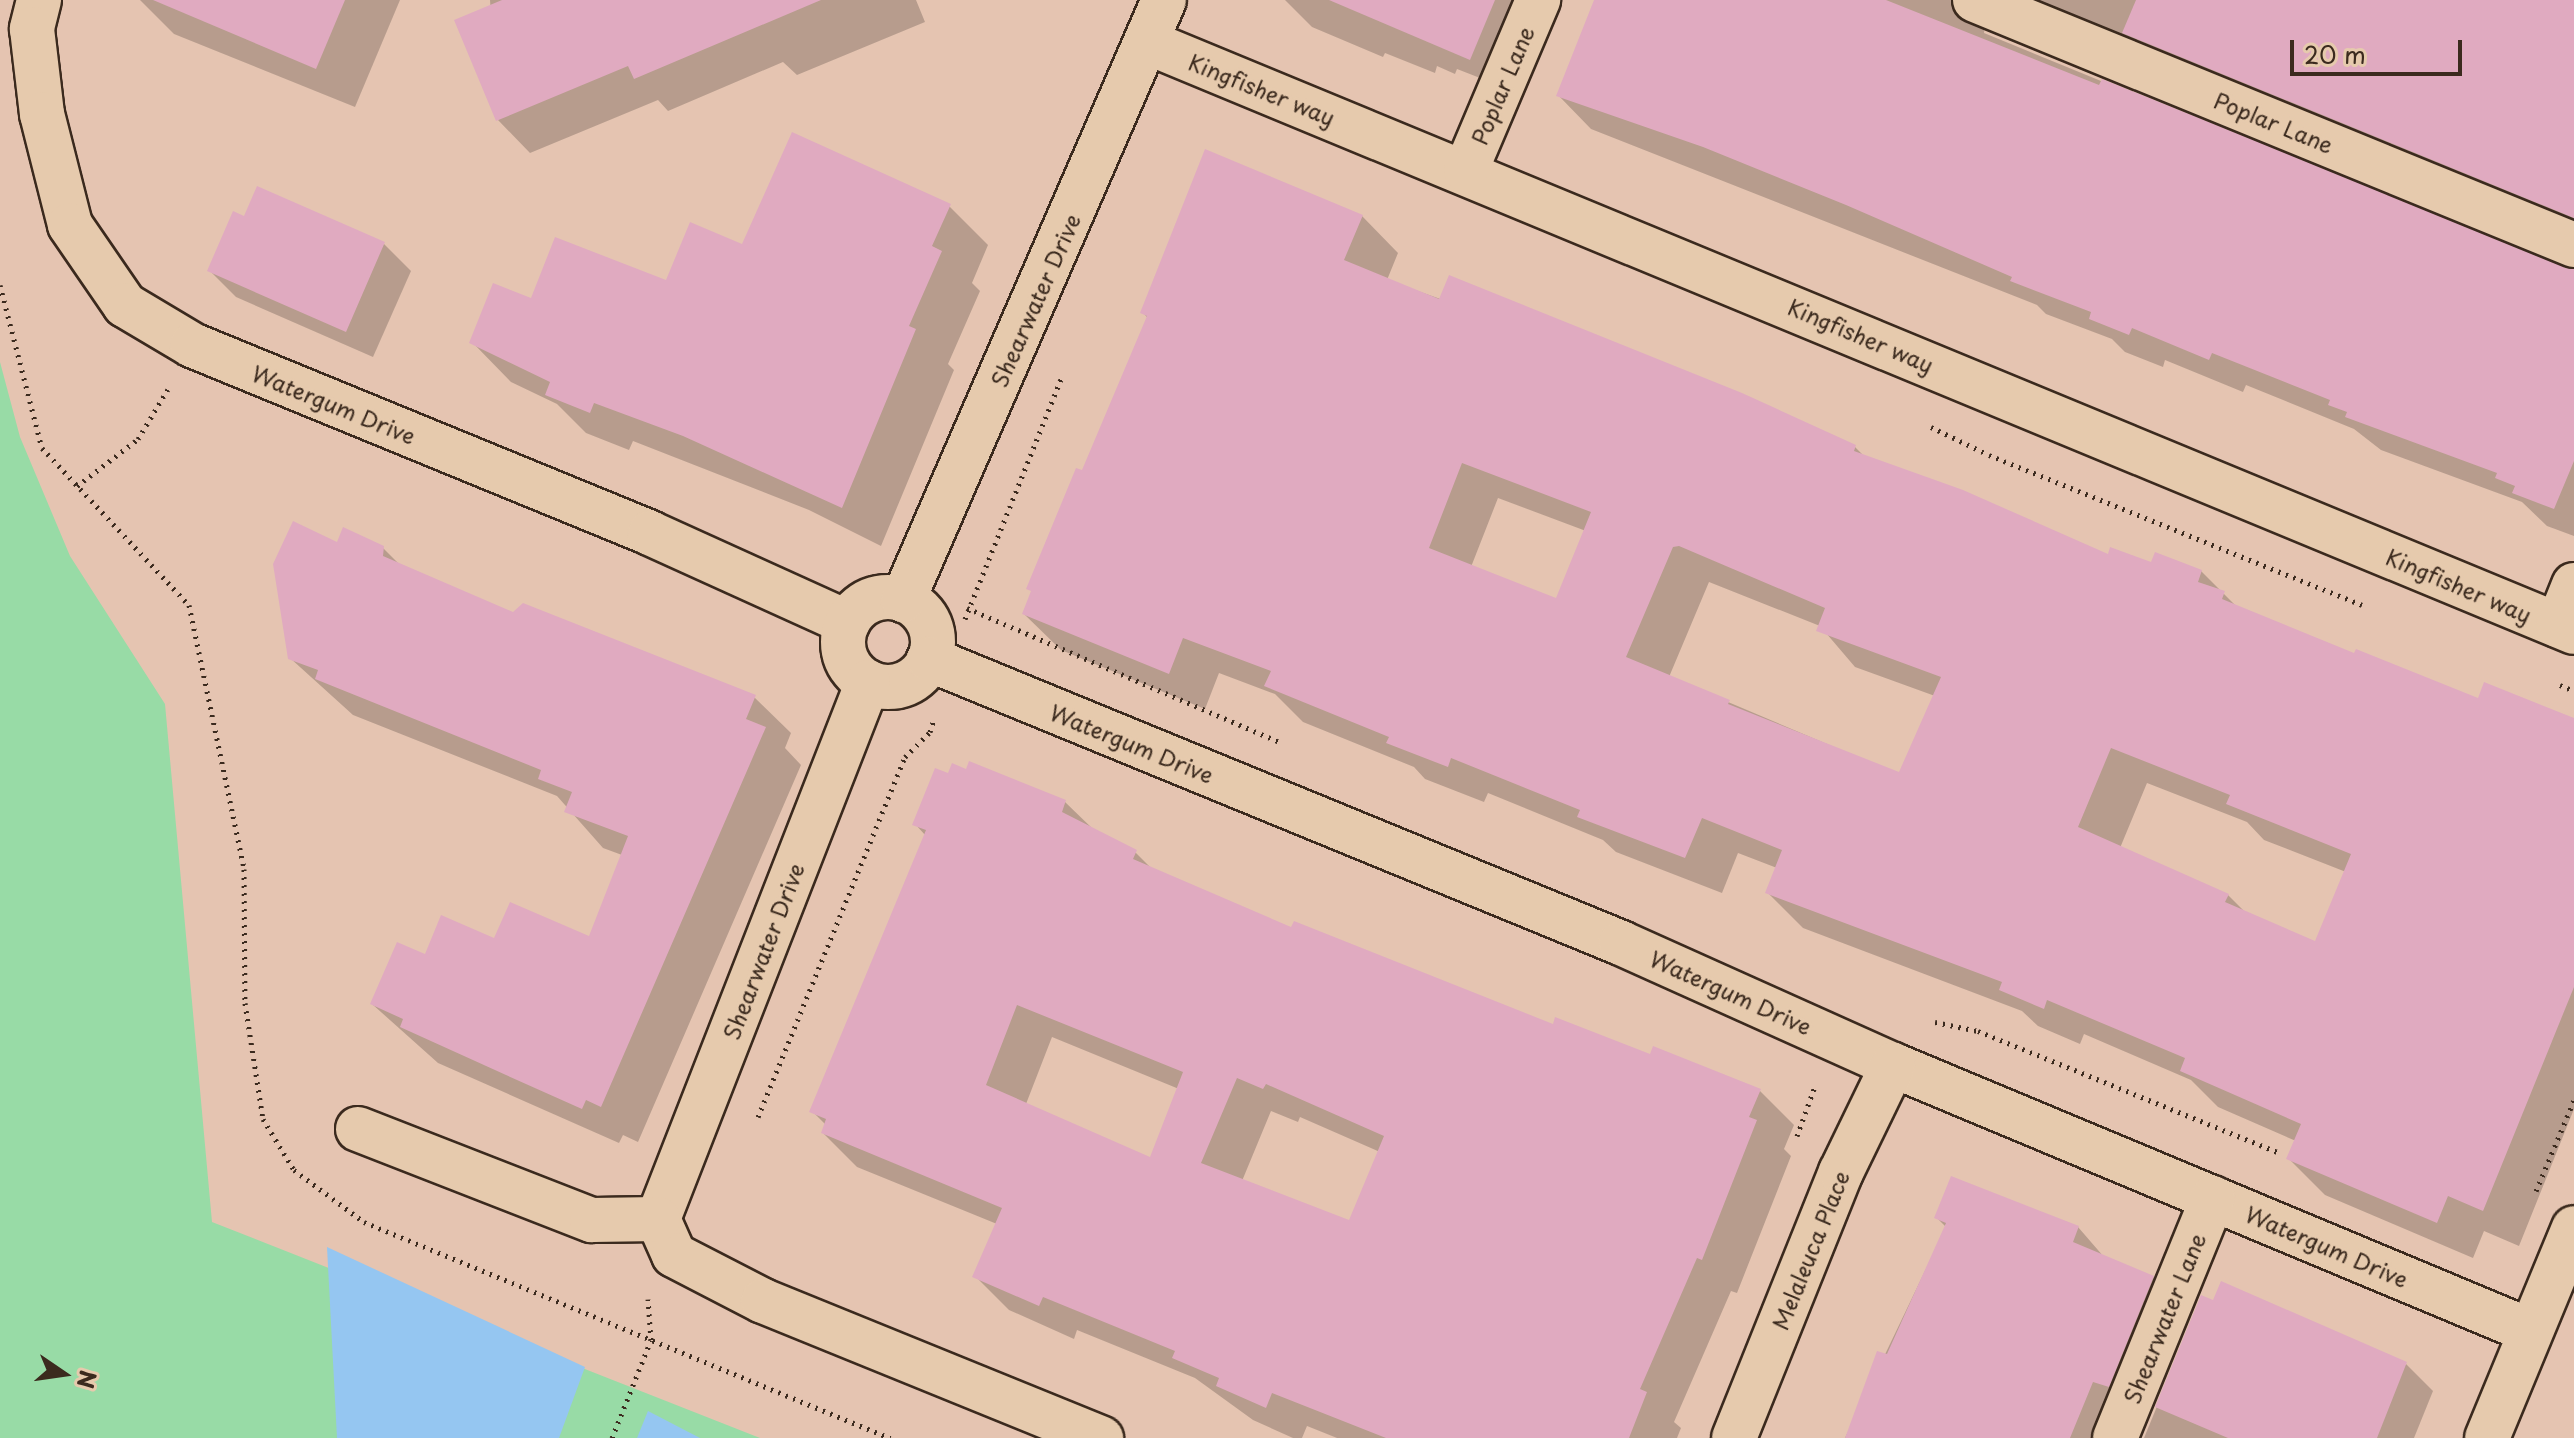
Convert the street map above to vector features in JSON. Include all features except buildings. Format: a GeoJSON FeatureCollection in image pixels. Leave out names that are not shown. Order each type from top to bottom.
{"type":"FeatureCollection","features":[{"type":"Feature","properties":{"kind":"street","name":"Watergum Drive"},"geometry":{"type":"LineString","coordinates":[[39,0],[32,29],[42,114],[70,225],[125,305],[192,345],[650,533],[848,623]]}},
{"type":"Feature","properties":{"kind":"street","name":"Shearwater Drive"},"geometry":{"type":"LineString","coordinates":[[903,600],[1164,0]]}},
{"type":"Feature","properties":{"kind":"street","name":"Poplar Lane"},"geometry":{"type":"LineString","coordinates":[[1466,170],[1538,0]]}},
{"type":"Feature","properties":{"kind":"street","name":"Poplar Lane"},"geometry":{"type":"LineString","coordinates":[[1975,0],[2574,245]]}},
{"type":"Feature","properties":{"kind":"street","name":"Kingfisher way"},"geometry":{"type":"LineString","coordinates":[[1147,42],[1466,170],[2566,629]]}},
{"type":"Feature","properties":{"kind":"street"},"geometry":{"type":"LineString","coordinates":[[2566,629],[2574,585]]}},
{"type":"Feature","properties":{"kind":"street"},"geometry":{"type":"LineString","coordinates":[[903,600],[929,624],[940,664],[903,685],[868,682],[846,657],[848,623],[871,601],[903,600]]}},
{"type":"Feature","properties":{"kind":"street","name":"Watergum Drive"},"geometry":{"type":"LineString","coordinates":[[940,664],[1621,943],[1893,1065],[2530,1331]]}},
{"type":"Feature","properties":{"kind":"street","name":"Shearwater Drive"},"geometry":{"type":"LineString","coordinates":[[658,1219],[868,682]]}},
{"type":"Feature","properties":{"kind":"street","name":"Melaleuca Place"},"geometry":{"type":"LineString","coordinates":[[1734,1438],[1841,1172],[1893,1065]]}},
{"type":"Feature","properties":{"kind":"street"},"geometry":{"type":"LineString","coordinates":[[358,1129],[592,1220],[658,1219],[674,1255],[763,1301],[1101,1438]]}},
{"type":"Feature","properties":{"kind":"street","name":"Shearwater Lane"},"geometry":{"type":"LineString","coordinates":[[2115,1438],[2213,1198]]}},
{"type":"Feature","properties":{"kind":"street"},"geometry":{"type":"LineString","coordinates":[[2487,1438],[2574,1228]]}},
{"type":"Feature","properties":{"kind":"path"},"geometry":{"type":"LineString","coordinates":[[0,285],[42,448],[189,605],[244,869],[245,1003],[263,1119],[294,1170],[364,1222],[890,1438]]}},
{"type":"Feature","properties":{"kind":"path"},"geometry":{"type":"LineString","coordinates":[[77,486],[138,439],[192,345]]}},
{"type":"Feature","properties":{"kind":"path"},"geometry":{"type":"LineString","coordinates":[[757,1120],[905,757],[930,732],[940,664]]}},
{"type":"Feature","properties":{"kind":"path"},"geometry":{"type":"LineString","coordinates":[[612,1438],[651,1340]]}},
{"type":"Feature","properties":{"kind":"green space"},"geometry":{"type":"Polygon","coordinates":[[[0,362],[20,437],[70,556],[165,704],[212,1222],[760,1438],[0,1438],[0,362]]]}},
{"type":"Feature","properties":{"kind":"water"},"geometry":{"type":"Polygon","coordinates":[[[327,1247],[585,1367],[559,1438],[337,1438],[327,1247]]]}},
{"type":"Feature","properties":{"kind":"water"},"geometry":{"type":"Polygon","coordinates":[[[648,1411],[700,1438],[637,1438],[648,1411]]]}}]}
